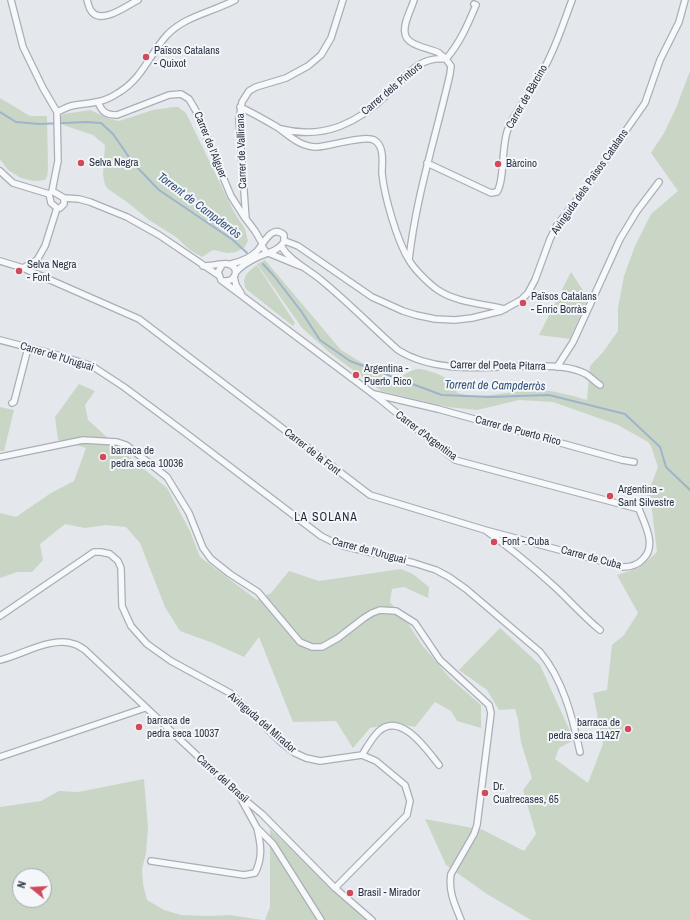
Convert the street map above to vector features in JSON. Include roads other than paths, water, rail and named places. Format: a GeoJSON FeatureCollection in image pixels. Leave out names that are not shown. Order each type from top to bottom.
{"type":"FeatureCollection","features":[{"type":"Feature","properties":{"kind":"street"},"geometry":{"type":"LineString","coordinates":[[11,0],[23,47],[43,88],[57,112],[58,161],[50,192],[51,203],[57,208]]}},
{"type":"Feature","properties":{"kind":"street"},"geometry":{"type":"LineString","coordinates":[[88,0],[90,10],[94,14],[105,17],[138,0]]}},
{"type":"Feature","properties":{"kind":"street"},"geometry":{"type":"LineString","coordinates":[[57,112],[72,106],[98,102],[112,97],[141,74],[167,35],[194,17],[235,0]]}},
{"type":"Feature","properties":{"kind":"street","name":"Carrer de Vallirana"},"geometry":{"type":"LineString","coordinates":[[246,219],[239,120],[240,107],[245,96],[256,87],[286,78],[308,66],[321,55],[331,38],[343,0]]}},
{"type":"Feature","properties":{"kind":"street","name":"Carrer dels Pintors"},"geometry":{"type":"LineString","coordinates":[[414,0],[404,34],[408,40],[416,45],[439,53],[446,59]]}},
{"type":"Feature","properties":{"kind":"street","name":"Carrer de Bàrcino"},"geometry":{"type":"LineString","coordinates":[[427,163],[491,193],[497,192],[500,186],[504,143],[508,129],[539,79],[550,58],[572,0]]}},
{"type":"Feature","properties":{"kind":"street","name":"Avinguda dels Països Catalans"},"geometry":{"type":"LineString","coordinates":[[285,241],[298,246],[372,297],[404,311],[435,319],[455,320],[472,318],[505,309],[521,300],[528,293],[535,280],[550,238],[557,225],[583,192],[646,103],[660,60],[679,22],[685,0]]}},
{"type":"Feature","properties":{"kind":"street"},"geometry":{"type":"LineString","coordinates":[[409,260],[416,209],[450,74],[451,66],[446,59],[456,47],[465,31],[476,5],[474,4]]}},
{"type":"Feature","properties":{"kind":"street","name":"Carrer dels Pintors"},"geometry":{"type":"LineString","coordinates":[[279,128],[292,131],[320,132],[336,129],[352,121],[376,104],[410,71],[422,62],[436,58],[446,59]]}},
{"type":"Feature","properties":{"kind":"street","name":"Carrer de l'Alguer"},"geometry":{"type":"LineString","coordinates":[[98,102],[103,112],[109,115],[117,116],[169,95],[181,94],[189,99],[199,116],[231,196],[246,219]]}},
{"type":"Feature","properties":{"kind":"street"},"geometry":{"type":"LineString","coordinates":[[240,107],[279,128],[293,140],[303,144],[316,147],[364,138],[373,139],[379,145],[382,154],[382,174],[388,204],[409,260],[437,290],[448,296],[505,309]]}},
{"type":"Feature","properties":{"kind":"street"},"geometry":{"type":"LineString","coordinates":[[0,171],[13,183],[50,192],[64,198],[79,199],[90,202],[127,218],[159,235],[203,266],[218,275],[224,281],[230,281],[242,265],[258,256],[273,252],[281,246],[285,241],[284,235],[280,232],[275,232],[268,237],[255,253],[231,264],[203,266]]}},
{"type":"Feature","properties":{"kind":"street"},"geometry":{"type":"LineString","coordinates":[[557,367],[573,342],[620,239],[637,211],[659,182]]}},
{"type":"Feature","properties":{"kind":"street"},"geometry":{"type":"LineString","coordinates":[[57,208],[60,208],[64,204],[64,198]]}},
{"type":"Feature","properties":{"kind":"street"},"geometry":{"type":"LineString","coordinates":[[23,268],[37,260],[46,246],[57,208]]}},
{"type":"Feature","properties":{"kind":"street"},"geometry":{"type":"LineString","coordinates":[[246,219],[255,231],[264,250],[268,253]]}},
{"type":"Feature","properties":{"kind":"street"},"geometry":{"type":"LineString","coordinates":[[255,231],[268,237]]}},
{"type":"Feature","properties":{"kind":"street","name":"Carrer del Poeta Pitarra"},"geometry":{"type":"LineString","coordinates":[[281,246],[285,254],[306,268],[348,303],[398,350],[413,359],[440,365],[464,368],[533,366],[557,367],[586,374],[600,385]]}},
{"type":"Feature","properties":{"kind":"street","name":"Carrer del Poeta Pitarra"},"geometry":{"type":"LineString","coordinates":[[268,253],[289,263],[306,268]]}},
{"type":"Feature","properties":{"kind":"street","name":"Carrer de la Font"},"geometry":{"type":"LineString","coordinates":[[0,262],[23,268],[139,319],[370,495],[485,530],[501,541],[555,587],[585,618],[600,630]]}},
{"type":"Feature","properties":{"kind":"street"},"geometry":{"type":"LineString","coordinates":[[231,264],[235,274]]}},
{"type":"Feature","properties":{"kind":"street"},"geometry":{"type":"LineString","coordinates":[[218,275],[218,270],[222,265]]}},
{"type":"Feature","properties":{"kind":"street","name":"Carrer d'Argentina"},"geometry":{"type":"LineString","coordinates":[[235,274],[238,289],[245,298]]}},
{"type":"Feature","properties":{"kind":"street","name":"Carrer d'Argentina"},"geometry":{"type":"LineString","coordinates":[[224,281],[391,408],[455,460],[639,509]]}},
{"type":"Feature","properties":{"kind":"street","name":"Carrer de l'Uruguai"},"geometry":{"type":"LineString","coordinates":[[0,340],[86,364],[102,372],[301,522],[331,542],[414,562],[449,577],[466,589],[540,652],[547,661],[554,673],[574,720],[580,752]]}},
{"type":"Feature","properties":{"kind":"street"},"geometry":{"type":"LineString","coordinates":[[12,403],[14,402],[28,348]]}},
{"type":"Feature","properties":{"kind":"street","name":"Carrer de Puerto Rico"},"geometry":{"type":"LineString","coordinates":[[372,394],[445,411],[634,462]]}},
{"type":"Feature","properties":{"kind":"street"},"geometry":{"type":"LineString","coordinates":[[391,408],[401,401]]}},
{"type":"Feature","properties":{"kind":"street"},"geometry":{"type":"LineString","coordinates":[[0,457],[83,440],[103,440],[126,445],[167,477],[187,509],[203,548],[211,559],[230,574],[258,592],[291,633],[300,642],[306,645],[316,648],[329,644],[364,618],[380,610],[396,611],[415,623],[440,660],[489,705],[491,713],[477,826],[451,874],[450,879],[452,898],[461,920]]}},
{"type":"Feature","properties":{"kind":"street","name":"Carrer de Cuba"},"geometry":{"type":"LineString","coordinates":[[485,530],[623,567],[628,567],[633,566],[648,555],[651,544],[639,509]]}},
{"type":"Feature","properties":{"kind":"street","name":"Avinguda del Mirador"},"geometry":{"type":"LineString","coordinates":[[0,616],[94,552],[110,554],[118,561],[121,568],[122,606],[125,615],[138,635],[158,652],[230,693],[282,743],[295,753],[312,760],[320,761],[362,755]]}},
{"type":"Feature","properties":{"kind":"street","name":"Carrer del Brasil"},"geometry":{"type":"LineString","coordinates":[[0,660],[49,644],[68,642],[76,644],[96,660],[239,795],[262,814],[335,888],[372,920]]}},
{"type":"Feature","properties":{"kind":"street"},"geometry":{"type":"LineString","coordinates":[[0,757],[146,708]]}},
{"type":"Feature","properties":{"kind":"street"},"geometry":{"type":"LineString","coordinates":[[335,888],[403,821],[410,808],[410,801],[404,785],[376,761],[362,755],[378,732],[384,727],[399,726],[408,731],[423,744],[439,765]]}},
{"type":"Feature","properties":{"kind":"street"},"geometry":{"type":"LineString","coordinates":[[151,861],[244,875],[255,873],[260,862],[261,842],[257,828],[239,795]]}},
{"type":"Feature","properties":{"kind":"street"},"geometry":{"type":"LineString","coordinates":[[257,828],[273,844],[321,920]]}},
{"type":"Feature","properties":{"kind":"waterway","name":"Torrent de Campderròs"},"geometry":{"type":"LineString","coordinates":[[0,112],[16,122],[40,124],[87,122],[101,123],[113,134],[133,163],[159,190],[233,240],[247,253]]}},
{"type":"Feature","properties":{"kind":"waterway","name":"Torrent de Campderròs"},"geometry":{"type":"LineString","coordinates":[[263,264],[301,311],[320,340],[350,361],[442,395],[490,397],[549,395],[625,414],[660,447],[666,467],[690,490]]}},
{"type":"Feature","properties":{"kind":"place","name":"Països Catalans - Quixot"},"geometry":{"type":"Point","coordinates":[146,57]}},
{"type":"Feature","properties":{"kind":"place","name":"Selva Negra"},"geometry":{"type":"Point","coordinates":[81,163]}},
{"type":"Feature","properties":{"kind":"place","name":"Bàrcino"},"geometry":{"type":"Point","coordinates":[498,164]}},
{"type":"Feature","properties":{"kind":"place","name":"Selva Negra - Font"},"geometry":{"type":"Point","coordinates":[19,271]}},
{"type":"Feature","properties":{"kind":"place","name":"Països Catalans - Enric Borràs"},"geometry":{"type":"Point","coordinates":[523,303]}},
{"type":"Feature","properties":{"kind":"place","name":"Argentina - Puerto Rico"},"geometry":{"type":"Point","coordinates":[356,375]}},
{"type":"Feature","properties":{"kind":"place","name":"barraca de pedra seca 10036"},"geometry":{"type":"Point","coordinates":[103,457]}},
{"type":"Feature","properties":{"kind":"place","name":"Argentina - Sant Silvestre"},"geometry":{"type":"Point","coordinates":[610,496]}},
{"type":"Feature","properties":{"kind":"place","name":"Font - Cuba"},"geometry":{"type":"Point","coordinates":[494,542]}},
{"type":"Feature","properties":{"kind":"place","name":"barraca de pedra seca 10037"},"geometry":{"type":"Point","coordinates":[139,727]}},
{"type":"Feature","properties":{"kind":"place","name":"barraca de pedra seca 11427"},"geometry":{"type":"Point","coordinates":[628,729]}},
{"type":"Feature","properties":{"kind":"place","name":"Dr. Cuatrecases, 65"},"geometry":{"type":"Point","coordinates":[485,793]}},
{"type":"Feature","properties":{"kind":"place","name":"Brasil - Mirador"},"geometry":{"type":"Point","coordinates":[350,893]}},
{"type":"Feature","properties":{"kind":"district","name":"LA SOLANA"},"geometry":{"type":"Point","coordinates":[326,518]}}]}
